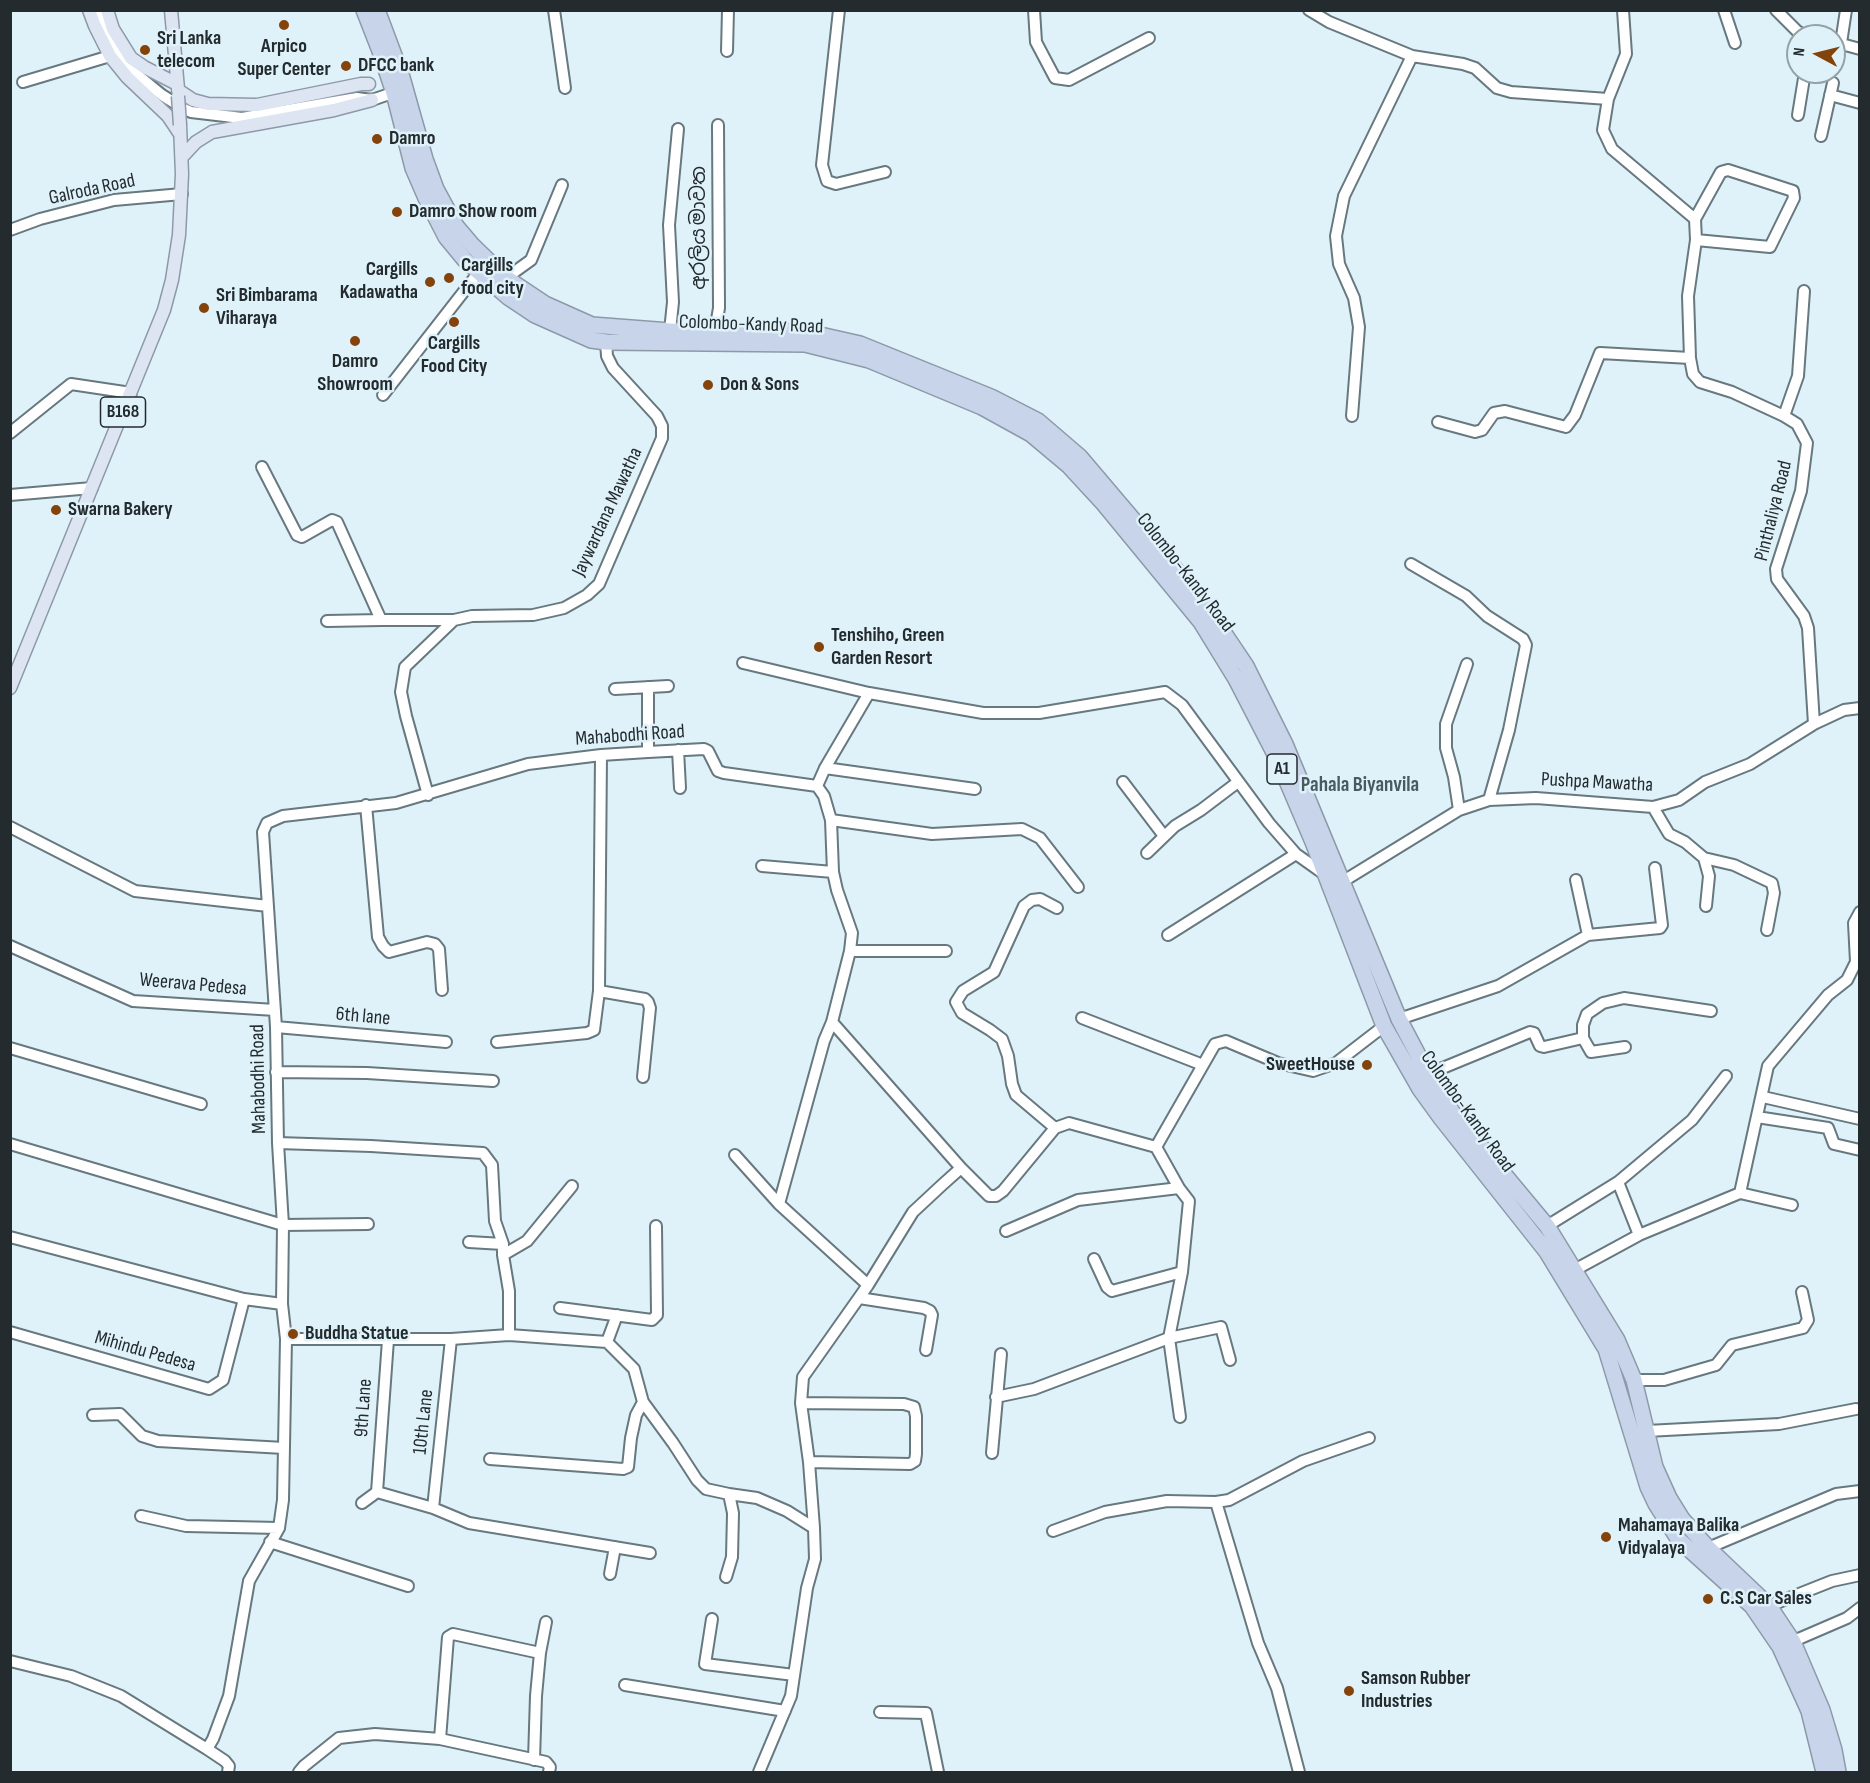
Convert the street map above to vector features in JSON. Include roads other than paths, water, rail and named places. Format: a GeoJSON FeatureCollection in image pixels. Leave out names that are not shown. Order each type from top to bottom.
{"type":"FeatureCollection","features":[{"type":"Feature","properties":{"kind":"highway","name":"Colombo-Kandy Road"},"geometry":{"type":"LineString","coordinates":[[364,10],[397,84],[436,189],[462,233],[506,278],[545,304],[592,325],[670,331],[807,332],[860,344],[991,397],[1038,421],[1080,457],[1203,602],[1246,666],[1285,744],[1384,1026],[1420,1089],[1547,1252],[1569,1273],[1617,1340],[1634,1380],[1655,1467],[1669,1498],[1682,1519],[1708,1548],[1769,1606],[1822,1710],[1838,1773]]}},
{"type":"Feature","properties":{"kind":"highway","name":"Colombo-Kandy Road"},"geometry":{"type":"LineString","coordinates":[[377,10],[397,84],[407,149],[426,198],[446,237],[465,260],[508,297],[535,315],[591,340],[805,344],[830,348],[869,360],[982,407],[1031,434],[1068,465],[1104,504],[1201,622],[1236,679],[1278,760],[1399,1019],[1428,1074],[1453,1113],[1547,1226],[1606,1349],[1648,1487],[1656,1504],[1679,1540],[1752,1606],[1787,1644],[1809,1712],[1824,1773]]}},
{"type":"Feature","properties":{"kind":"main road"},"geometry":{"type":"LineString","coordinates":[[89,10],[94,26],[110,56],[127,77],[180,130]]}},
{"type":"Feature","properties":{"kind":"main road"},"geometry":{"type":"LineString","coordinates":[[107,10],[113,29],[131,58],[193,100],[208,104],[257,105],[369,84]]}},
{"type":"Feature","properties":{"kind":"main road","name":"B168"},"geometry":{"type":"LineString","coordinates":[[10,688],[164,310],[172,280],[177,255],[182,194],[182,157],[171,10]]}},
{"type":"Feature","properties":{"kind":"main road"},"geometry":{"type":"LineString","coordinates":[[182,157],[196,142],[212,132],[334,110],[372,100]]}},
{"type":"Feature","properties":{"kind":"street"},"geometry":{"type":"LineString","coordinates":[[98,10],[124,64],[184,110],[242,118],[357,98],[372,100],[397,84]]}},
{"type":"Feature","properties":{"kind":"street"},"geometry":{"type":"LineString","coordinates":[[554,10],[565,88]]}},
{"type":"Feature","properties":{"kind":"street"},"geometry":{"type":"LineString","coordinates":[[727,51],[728,10]]}},
{"type":"Feature","properties":{"kind":"street"},"geometry":{"type":"LineString","coordinates":[[839,10],[822,165],[827,181],[836,184],[885,172]]}},
{"type":"Feature","properties":{"kind":"street"},"geometry":{"type":"LineString","coordinates":[[1034,10],[1036,42],[1055,78],[1069,80],[1149,38]]}},
{"type":"Feature","properties":{"kind":"street"},"geometry":{"type":"LineString","coordinates":[[1310,10],[1329,22],[1412,56],[1475,68],[1497,88],[1511,93],[1608,99]]}},
{"type":"Feature","properties":{"kind":"street"},"geometry":{"type":"LineString","coordinates":[[1623,10],[1626,54],[1608,99],[1603,130],[1612,149],[1695,219]]}},
{"type":"Feature","properties":{"kind":"street"},"geometry":{"type":"LineString","coordinates":[[1724,10],[1735,43]]}},
{"type":"Feature","properties":{"kind":"street"},"geometry":{"type":"LineString","coordinates":[[1776,10],[1790,24]]}},
{"type":"Feature","properties":{"kind":"street"},"geometry":{"type":"LineString","coordinates":[[23,82],[110,56]]}},
{"type":"Feature","properties":{"kind":"street"},"geometry":{"type":"LineString","coordinates":[[1352,416],[1359,327],[1354,298],[1339,264],[1336,236],[1344,195],[1412,56]]}},
{"type":"Feature","properties":{"kind":"street"},"geometry":{"type":"LineString","coordinates":[[214,114],[257,111],[312,102],[362,90],[369,84],[397,84]]}},
{"type":"Feature","properties":{"kind":"street"},"geometry":{"type":"LineString","coordinates":[[1798,115],[1803,84]]}},
{"type":"Feature","properties":{"kind":"street"},"geometry":{"type":"LineString","coordinates":[[1821,136],[1833,84]]}},
{"type":"Feature","properties":{"kind":"street"},"geometry":{"type":"LineString","coordinates":[[1830,95],[1860,103]]}},
{"type":"Feature","properties":{"kind":"street","name":"අරලිය මාවත"},"geometry":{"type":"LineString","coordinates":[[715,331],[718,308],[718,125]]}},
{"type":"Feature","properties":{"kind":"street"},"geometry":{"type":"LineString","coordinates":[[670,331],[673,302],[669,225],[678,129]]}},
{"type":"Feature","properties":{"kind":"street"},"geometry":{"type":"LineString","coordinates":[[1696,240],[1770,248],[1794,198],[1793,191],[1728,170],[1721,171],[1695,219],[1696,240],[1688,296],[1690,358],[1693,374],[1700,382],[1732,392],[1784,416],[1798,376],[1804,291]]}},
{"type":"Feature","properties":{"kind":"street"},"geometry":{"type":"LineString","coordinates":[[506,278],[531,260],[562,185]]}},
{"type":"Feature","properties":{"kind":"street","name":"Galroda Road"},"geometry":{"type":"LineString","coordinates":[[10,230],[40,219],[114,200],[182,194]]}},
{"type":"Feature","properties":{"kind":"street"},"geometry":{"type":"LineString","coordinates":[[383,395],[479,272]]}},
{"type":"Feature","properties":{"kind":"street","name":"Jaywardana Mawatha"},"geometry":{"type":"LineString","coordinates":[[327,621],[454,620],[472,616],[533,615],[564,608],[587,595],[599,584],[662,438],[662,426],[657,416],[613,369],[607,356],[606,342]]}},
{"type":"Feature","properties":{"kind":"street"},"geometry":{"type":"LineString","coordinates":[[1438,422],[1475,432],[1482,430],[1494,413],[1505,411],[1566,427],[1575,416],[1600,353],[1690,358]]}},
{"type":"Feature","properties":{"kind":"street"},"geometry":{"type":"LineString","coordinates":[[10,433],[70,384],[131,393]]}},
{"type":"Feature","properties":{"kind":"street","name":"Pinthaliya Road"},"geometry":{"type":"LineString","coordinates":[[1784,416],[1797,424],[1807,443],[1801,491],[1776,569],[1777,579],[1804,616],[1808,628],[1814,724]]}},
{"type":"Feature","properties":{"kind":"street"},"geometry":{"type":"LineString","coordinates":[[262,466],[297,535],[302,537],[332,520],[337,522],[381,620]]}},
{"type":"Feature","properties":{"kind":"street"},"geometry":{"type":"LineString","coordinates":[[14,492],[92,488]]}},
{"type":"Feature","properties":{"kind":"street"},"geometry":{"type":"LineString","coordinates":[[1411,564],[1466,596],[1487,616],[1523,639],[1527,645],[1509,730],[1489,800]]}},
{"type":"Feature","properties":{"kind":"street"},"geometry":{"type":"LineString","coordinates":[[428,795],[401,692],[405,668],[454,620]]}},
{"type":"Feature","properties":{"kind":"street"},"geometry":{"type":"LineString","coordinates":[[742,663],[868,693],[983,713],[1039,713],[1165,692],[1182,705],[1269,823],[1296,854],[1334,882]]}},
{"type":"Feature","properties":{"kind":"street"},"geometry":{"type":"LineString","coordinates":[[1459,810],[1454,777],[1446,748],[1446,724],[1467,664]]}},
{"type":"Feature","properties":{"kind":"street"},"geometry":{"type":"LineString","coordinates":[[615,689],[668,686]]}},
{"type":"Feature","properties":{"kind":"street"},"geometry":{"type":"LineString","coordinates":[[648,687],[648,752]]}},
{"type":"Feature","properties":{"kind":"street"},"geometry":{"type":"LineString","coordinates":[[778,1204],[824,1041],[832,1022],[850,951],[852,933],[833,872],[831,820],[824,796],[817,786],[868,693]]}},
{"type":"Feature","properties":{"kind":"street","name":"Pushpa Mawatha"},"geometry":{"type":"LineString","coordinates":[[1334,882],[1459,810],[1489,800],[1536,798],[1653,807],[1679,800],[1705,782],[1750,764],[1814,724],[1844,710],[1860,708]]}},
{"type":"Feature","properties":{"kind":"street"},"geometry":{"type":"LineString","coordinates":[[678,750],[680,788]]}},
{"type":"Feature","properties":{"kind":"street","name":"Mahabodhi Road"},"geometry":{"type":"LineString","coordinates":[[279,1528],[283,1500],[286,1339],[282,1304],[276,1027],[263,832],[267,823],[283,816],[396,803],[528,764],[601,755],[706,750],[718,771],[724,773],[817,786]]}},
{"type":"Feature","properties":{"kind":"street"},"geometry":{"type":"LineString","coordinates":[[497,1042],[586,1033],[594,1030],[599,991],[601,755]]}},
{"type":"Feature","properties":{"kind":"street"},"geometry":{"type":"LineString","coordinates":[[825,768],[975,789]]}},
{"type":"Feature","properties":{"kind":"street"},"geometry":{"type":"LineString","coordinates":[[1123,782],[1164,836]]}},
{"type":"Feature","properties":{"kind":"street"},"geometry":{"type":"LineString","coordinates":[[1147,853],[1175,826],[1238,782]]}},
{"type":"Feature","properties":{"kind":"street"},"geometry":{"type":"LineString","coordinates":[[366,805],[378,937],[389,952],[427,942],[435,944],[439,949],[442,990]]}},
{"type":"Feature","properties":{"kind":"street"},"geometry":{"type":"LineString","coordinates":[[1653,807],[1669,834],[1685,842],[1704,858],[1734,865],[1772,883],[1774,893],[1767,930]]}},
{"type":"Feature","properties":{"kind":"street"},"geometry":{"type":"LineString","coordinates":[[831,820],[932,834],[1022,829],[1040,838],[1078,887]]}},
{"type":"Feature","properties":{"kind":"street"},"geometry":{"type":"LineString","coordinates":[[10,827],[135,891],[268,906]]}},
{"type":"Feature","properties":{"kind":"street"},"geometry":{"type":"LineString","coordinates":[[1168,935],[1296,854]]}},
{"type":"Feature","properties":{"kind":"street"},"geometry":{"type":"LineString","coordinates":[[1704,858],[1709,876],[1706,906]]}},
{"type":"Feature","properties":{"kind":"street"},"geometry":{"type":"LineString","coordinates":[[762,866],[833,872]]}},
{"type":"Feature","properties":{"kind":"street"},"geometry":{"type":"LineString","coordinates":[[1399,1019],[1498,986],[1588,935],[1660,928],[1662,925],[1655,868]]}},
{"type":"Feature","properties":{"kind":"street"},"geometry":{"type":"LineString","coordinates":[[1576,880],[1588,935]]}},
{"type":"Feature","properties":{"kind":"street"},"geometry":{"type":"LineString","coordinates":[[1055,1128],[1016,1095],[1008,1056],[1002,1040],[962,1013],[956,1002],[963,991],[994,972],[1024,906],[1032,900],[1040,899],[1058,908]]}},
{"type":"Feature","properties":{"kind":"street"},"geometry":{"type":"LineString","coordinates":[[1740,1193],[1768,1066],[1828,995],[1847,980],[1856,962],[1854,923],[1860,912]]}},
{"type":"Feature","properties":{"kind":"street","name":"Weerava Pedesa"},"geometry":{"type":"LineString","coordinates":[[10,946],[133,1000],[275,1010]]}},
{"type":"Feature","properties":{"kind":"street"},"geometry":{"type":"LineString","coordinates":[[850,951],[946,951]]}},
{"type":"Feature","properties":{"kind":"street"},"geometry":{"type":"LineString","coordinates":[[599,991],[645,999],[648,1002],[650,1008],[643,1077]]}},
{"type":"Feature","properties":{"kind":"street"},"geometry":{"type":"LineString","coordinates":[[1625,1047],[1591,1052],[1583,1038],[1583,1025],[1587,1014],[1603,1003],[1624,998],[1711,1011]]}},
{"type":"Feature","properties":{"kind":"street"},"geometry":{"type":"LineString","coordinates":[[1082,1018],[1203,1065]]}},
{"type":"Feature","properties":{"kind":"street"},"geometry":{"type":"LineString","coordinates":[[832,1022],[961,1168],[989,1196],[996,1196],[1003,1191],[1055,1128],[1069,1124],[1156,1147],[1189,1201],[1182,1272],[1169,1338],[1180,1418]]}},
{"type":"Feature","properties":{"kind":"street"},"geometry":{"type":"LineString","coordinates":[[1156,1147],[1215,1044],[1227,1041],[1278,1063],[1313,1071],[1335,1063],[1384,1026]]}},
{"type":"Feature","properties":{"kind":"street","name":"6th lane"},"geometry":{"type":"LineString","coordinates":[[276,1027],[446,1042]]}},
{"type":"Feature","properties":{"kind":"street"},"geometry":{"type":"LineString","coordinates":[[1428,1074],[1530,1032],[1534,1033],[1540,1046],[1544,1047],[1583,1038]]}},
{"type":"Feature","properties":{"kind":"street"},"geometry":{"type":"LineString","coordinates":[[10,1048],[201,1104]]}},
{"type":"Feature","properties":{"kind":"street"},"geometry":{"type":"LineString","coordinates":[[276,1072],[367,1073],[493,1081]]}},
{"type":"Feature","properties":{"kind":"street"},"geometry":{"type":"LineString","coordinates":[[1547,1226],[1618,1182],[1692,1120],[1726,1076]]}},
{"type":"Feature","properties":{"kind":"street"},"geometry":{"type":"LineString","coordinates":[[1763,1097],[1860,1119]]}},
{"type":"Feature","properties":{"kind":"street"},"geometry":{"type":"LineString","coordinates":[[1757,1117],[1828,1128],[1834,1144],[1860,1149]]}},
{"type":"Feature","properties":{"kind":"street"},"geometry":{"type":"LineString","coordinates":[[278,1143],[483,1153],[492,1165],[495,1221],[510,1291],[509,1335]]}},
{"type":"Feature","properties":{"kind":"street"},"geometry":{"type":"LineString","coordinates":[[10,1144],[282,1225],[368,1224]]}},
{"type":"Feature","properties":{"kind":"street"},"geometry":{"type":"LineString","coordinates":[[735,1155],[778,1204],[868,1285]]}},
{"type":"Feature","properties":{"kind":"street"},"geometry":{"type":"LineString","coordinates":[[759,1773],[791,1696],[807,1588],[815,1559],[809,1462],[801,1403],[802,1377],[868,1285],[914,1212],[961,1168]]}},
{"type":"Feature","properties":{"kind":"street"},"geometry":{"type":"LineString","coordinates":[[1618,1182],[1639,1235]]}},
{"type":"Feature","properties":{"kind":"street"},"geometry":{"type":"LineString","coordinates":[[469,1242],[503,1250],[527,1241],[572,1186]]}},
{"type":"Feature","properties":{"kind":"street"},"geometry":{"type":"LineString","coordinates":[[1006,1232],[1078,1200],[1179,1188]]}},
{"type":"Feature","properties":{"kind":"street"},"geometry":{"type":"LineString","coordinates":[[1569,1273],[1639,1235],[1740,1193],[1792,1205]]}},
{"type":"Feature","properties":{"kind":"street"},"geometry":{"type":"LineString","coordinates":[[560,1308],[652,1320],[657,1315],[656,1226]]}},
{"type":"Feature","properties":{"kind":"street"},"geometry":{"type":"LineString","coordinates":[[10,1237],[244,1299],[282,1304]]}},
{"type":"Feature","properties":{"kind":"street"},"geometry":{"type":"LineString","coordinates":[[1094,1259],[1107,1287],[1112,1291],[1182,1272]]}},
{"type":"Feature","properties":{"kind":"street"},"geometry":{"type":"LineString","coordinates":[[1634,1380],[1664,1380],[1716,1365],[1732,1345],[1803,1328],[1808,1320],[1802,1292]]}},
{"type":"Feature","properties":{"kind":"street"},"geometry":{"type":"LineString","coordinates":[[859,1298],[924,1308],[930,1311],[932,1315],[926,1350]]}},
{"type":"Feature","properties":{"kind":"street","name":"Mihindu Pedesa"},"geometry":{"type":"LineString","coordinates":[[10,1332],[210,1389],[223,1380],[244,1299]]}},
{"type":"Feature","properties":{"kind":"street"},"geometry":{"type":"LineString","coordinates":[[607,1342],[617,1315]]}},
{"type":"Feature","properties":{"kind":"street"},"geometry":{"type":"LineString","coordinates":[[996,1397],[1034,1389],[1169,1338],[1221,1327],[1230,1360]]}},
{"type":"Feature","properties":{"kind":"street"},"geometry":{"type":"LineString","coordinates":[[286,1339],[451,1339],[509,1335],[607,1342],[634,1370],[643,1402],[697,1480],[706,1489],[757,1497],[787,1511],[814,1528]]}},
{"type":"Feature","properties":{"kind":"street","name":"10th Lane"},"geometry":{"type":"LineString","coordinates":[[433,1508],[451,1339]]}},
{"type":"Feature","properties":{"kind":"street","name":"9th Lane"},"geometry":{"type":"LineString","coordinates":[[377,1486],[388,1340]]}},
{"type":"Feature","properties":{"kind":"street"},"geometry":{"type":"LineString","coordinates":[[992,1453],[1001,1354]]}},
{"type":"Feature","properties":{"kind":"street"},"geometry":{"type":"LineString","coordinates":[[490,1459],[623,1469],[628,1467],[636,1415],[643,1402]]}},
{"type":"Feature","properties":{"kind":"street"},"geometry":{"type":"LineString","coordinates":[[801,1403],[904,1404],[914,1407],[916,1416],[916,1454],[915,1461],[910,1464],[809,1462]]}},
{"type":"Feature","properties":{"kind":"street"},"geometry":{"type":"LineString","coordinates":[[1647,1431],[1779,1424],[1856,1409]]}},
{"type":"Feature","properties":{"kind":"street"},"geometry":{"type":"LineString","coordinates":[[93,1415],[120,1414],[142,1436],[158,1441],[284,1448]]}},
{"type":"Feature","properties":{"kind":"street"},"geometry":{"type":"LineString","coordinates":[[1053,1531],[1105,1512],[1167,1501],[1229,1500],[1303,1461],[1369,1438]]}},
{"type":"Feature","properties":{"kind":"street"},"geometry":{"type":"LineString","coordinates":[[362,1503],[377,1486],[469,1523],[650,1553]]}},
{"type":"Feature","properties":{"kind":"street"},"geometry":{"type":"LineString","coordinates":[[1708,1548],[1836,1494],[1860,1491]]}},
{"type":"Feature","properties":{"kind":"street"},"geometry":{"type":"LineString","coordinates":[[726,1576],[732,1557],[733,1513],[729,1494]]}},
{"type":"Feature","properties":{"kind":"street"},"geometry":{"type":"LineString","coordinates":[[1216,1502],[1258,1642],[1277,1688],[1299,1773]]}},
{"type":"Feature","properties":{"kind":"street"},"geometry":{"type":"LineString","coordinates":[[141,1516],[186,1526],[279,1528]]}},
{"type":"Feature","properties":{"kind":"street"},"geometry":{"type":"LineString","coordinates":[[207,1749],[229,1696],[249,1581],[279,1528]]}},
{"type":"Feature","properties":{"kind":"street"},"geometry":{"type":"LineString","coordinates":[[270,1542],[408,1586]]}},
{"type":"Feature","properties":{"kind":"street"},"geometry":{"type":"LineString","coordinates":[[610,1574],[615,1547]]}},
{"type":"Feature","properties":{"kind":"street"},"geometry":{"type":"LineString","coordinates":[[1769,1606],[1832,1581],[1860,1575]]}},
{"type":"Feature","properties":{"kind":"street"},"geometry":{"type":"LineString","coordinates":[[1787,1644],[1847,1618],[1860,1608]]}},
{"type":"Feature","properties":{"kind":"street"},"geometry":{"type":"LineString","coordinates":[[712,1619],[705,1664],[794,1674]]}},
{"type":"Feature","properties":{"kind":"street"},"geometry":{"type":"LineString","coordinates":[[534,1760],[536,1696],[546,1622]]}},
{"type":"Feature","properties":{"kind":"street"},"geometry":{"type":"LineString","coordinates":[[440,1738],[448,1637],[453,1634],[540,1653]]}},
{"type":"Feature","properties":{"kind":"street"},"geometry":{"type":"LineString","coordinates":[[10,1661],[71,1676],[121,1696],[225,1761],[229,1766],[228,1773]]}},
{"type":"Feature","properties":{"kind":"street"},"geometry":{"type":"LineString","coordinates":[[625,1685],[785,1711]]}},
{"type":"Feature","properties":{"kind":"street"},"geometry":{"type":"LineString","coordinates":[[880,1712],[926,1713],[938,1773]]}},
{"type":"Feature","properties":{"kind":"street"},"geometry":{"type":"LineString","coordinates":[[299,1773],[304,1766],[339,1738],[375,1734],[440,1738],[546,1762],[550,1767],[549,1773]]}},
{"type":"Feature","properties":{"kind":"place","name":"Arpico Super Center"},"geometry":{"type":"Point","coordinates":[284,25]}},
{"type":"Feature","properties":{"kind":"place","name":"Sri Lanka telecom"},"geometry":{"type":"Point","coordinates":[145,50]}},
{"type":"Feature","properties":{"kind":"place","name":"DFCC bank"},"geometry":{"type":"Point","coordinates":[346,66]}},
{"type":"Feature","properties":{"kind":"place","name":"Damro"},"geometry":{"type":"Point","coordinates":[377,139]}},
{"type":"Feature","properties":{"kind":"place","name":"Damro Show room"},"geometry":{"type":"Point","coordinates":[397,212]}},
{"type":"Feature","properties":{"kind":"place","name":"Cargills food city"},"geometry":{"type":"Point","coordinates":[449,278]}},
{"type":"Feature","properties":{"kind":"place","name":"Cargills Kadawatha"},"geometry":{"type":"Point","coordinates":[430,282]}},
{"type":"Feature","properties":{"kind":"place","name":"Sri Bimbarama Viharaya"},"geometry":{"type":"Point","coordinates":[204,308]}},
{"type":"Feature","properties":{"kind":"place","name":"Cargills Food City"},"geometry":{"type":"Point","coordinates":[454,322]}},
{"type":"Feature","properties":{"kind":"place","name":"Damro Showroom"},"geometry":{"type":"Point","coordinates":[355,341]}},
{"type":"Feature","properties":{"kind":"place","name":"Don & Sons"},"geometry":{"type":"Point","coordinates":[708,385]}},
{"type":"Feature","properties":{"kind":"place","name":"Swarna Bakery"},"geometry":{"type":"Point","coordinates":[56,510]}},
{"type":"Feature","properties":{"kind":"place","name":"Tenshiho, Green Garden Resort"},"geometry":{"type":"Point","coordinates":[819,647]}},
{"type":"Feature","properties":{"kind":"place","name":"SweetHouse"},"geometry":{"type":"Point","coordinates":[1367,1065]}},
{"type":"Feature","properties":{"kind":"place","name":"Buddha Statue"},"geometry":{"type":"Point","coordinates":[293,1334]}},
{"type":"Feature","properties":{"kind":"place","name":"Mahamaya Balika Vidyalaya"},"geometry":{"type":"Point","coordinates":[1606,1537]}},
{"type":"Feature","properties":{"kind":"place","name":"C.S Car Sales"},"geometry":{"type":"Point","coordinates":[1708,1599]}},
{"type":"Feature","properties":{"kind":"place","name":"Samson Rubber Industries"},"geometry":{"type":"Point","coordinates":[1349,1691]}},
{"type":"Feature","properties":{"kind":"district","name":"Pahala Biyanvila"},"geometry":{"type":"Point","coordinates":[1360,786]}}]}
